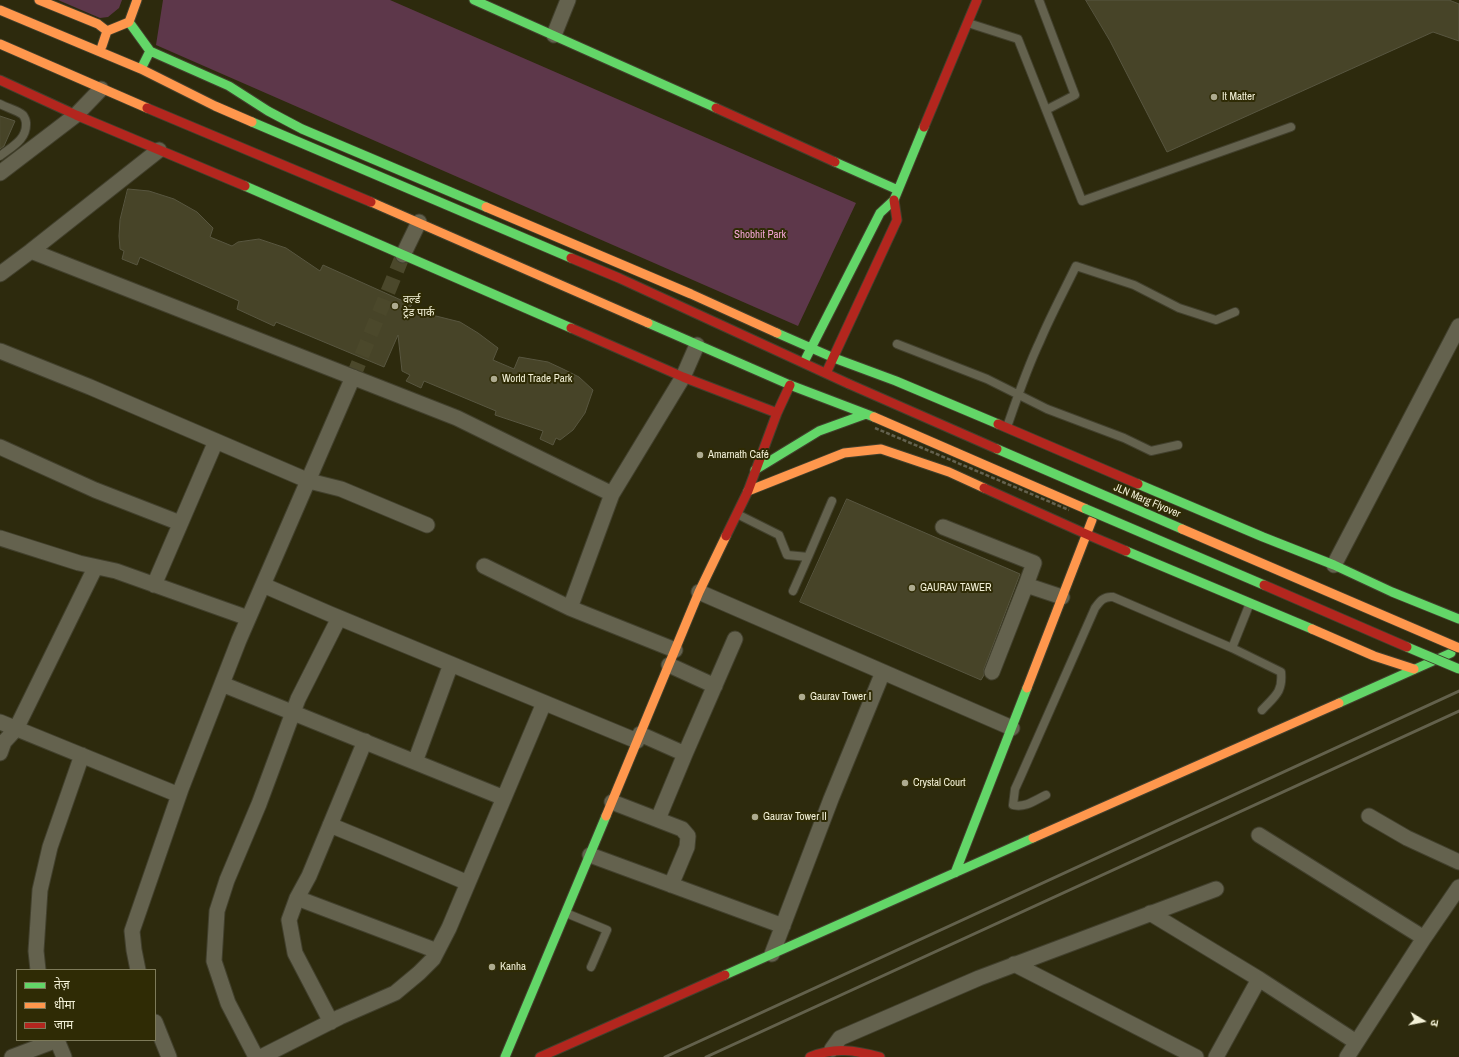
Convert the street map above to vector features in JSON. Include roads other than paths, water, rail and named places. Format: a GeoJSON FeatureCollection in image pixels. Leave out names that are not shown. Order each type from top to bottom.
{"type":"FeatureCollection","features":[{"type":"Feature","properties":{"kind":"street"},"geometry":{"type":"LineString","coordinates":[[39,0],[98,24],[107,31]]}},
{"type":"Feature","properties":{"kind":"street"},"geometry":{"type":"LineString","coordinates":[[99,52],[107,31],[129,22],[137,0]]}},
{"type":"Feature","properties":{"kind":"street"},"geometry":{"type":"LineString","coordinates":[[474,0],[898,190]]}},
{"type":"Feature","properties":{"kind":"street"},"geometry":{"type":"LineString","coordinates":[[554,35],[568,0]]}},
{"type":"Feature","properties":{"kind":"street"},"geometry":{"type":"LineString","coordinates":[[804,364],[811,347],[880,213],[894,200],[977,0]]}},
{"type":"Feature","properties":{"kind":"street"},"geometry":{"type":"LineString","coordinates":[[0,10],[141,69],[215,106],[251,111],[302,129],[677,288],[834,358],[896,381],[1007,428],[1107,479],[1334,565],[1392,592],[1459,619]]}},
{"type":"Feature","properties":{"kind":"street"},"geometry":{"type":"LineString","coordinates":[[129,22],[150,51],[229,86],[251,111]]}},
{"type":"Feature","properties":{"kind":"street"},"geometry":{"type":"LineString","coordinates":[[0,44],[101,89],[419,222],[790,385],[887,422],[1459,668]]}},
{"type":"Feature","properties":{"kind":"street"},"geometry":{"type":"LineString","coordinates":[[141,69],[150,51]]}},
{"type":"Feature","properties":{"kind":"street"},"geometry":{"type":"LineString","coordinates":[[0,80],[76,116],[99,124],[683,377],[777,413]]}},
{"type":"Feature","properties":{"kind":"street"},"geometry":{"type":"LineString","coordinates":[[0,173],[76,116],[101,89]]}},
{"type":"Feature","properties":{"kind":"street","name":"JLN Marg Flyover"},"geometry":{"type":"LineString","coordinates":[[251,111],[619,278],[826,374],[1116,502],[1459,649]]}},
{"type":"Feature","properties":{"kind":"street"},"geometry":{"type":"LineString","coordinates":[[0,274],[159,150]]}},
{"type":"Feature","properties":{"kind":"street"},"geometry":{"type":"LineString","coordinates":[[826,374],[897,220],[894,200]]}},
{"type":"Feature","properties":{"kind":"street"},"geometry":{"type":"LineString","coordinates":[[403,255],[419,222]]}},
{"type":"Feature","properties":{"kind":"street"},"geometry":{"type":"LineString","coordinates":[[31,251],[457,418],[612,494]]}},
{"type":"Feature","properties":{"kind":"street"},"geometry":{"type":"LineString","coordinates":[[1334,565],[1458,329]]}},
{"type":"Feature","properties":{"kind":"street"},"geometry":{"type":"LineString","coordinates":[[570,608],[612,494],[683,377],[698,345]]}},
{"type":"Feature","properties":{"kind":"street"},"geometry":{"type":"LineString","coordinates":[[0,351],[90,387],[309,481],[341,489],[427,525]]}},
{"type":"Feature","properties":{"kind":"street"},"geometry":{"type":"LineString","coordinates":[[138,969],[132,931],[179,794],[248,618],[309,481],[353,377]]}},
{"type":"Feature","properties":{"kind":"street"},"geometry":{"type":"LineString","coordinates":[[505,1057],[699,592],[748,491],[777,413],[790,385]]}},
{"type":"Feature","properties":{"kind":"street"},"geometry":{"type":"LineString","coordinates":[[756,470],[819,431],[866,414]]}},
{"type":"Feature","properties":{"kind":"street"},"geometry":{"type":"LineString","coordinates":[[154,585],[216,441]]}},
{"type":"Feature","properties":{"kind":"street"},"geometry":{"type":"LineString","coordinates":[[0,447],[95,490],[180,523]]}},
{"type":"Feature","properties":{"kind":"street"},"geometry":{"type":"LineString","coordinates":[[748,491],[844,453],[881,449],[949,472],[1086,534],[1374,656],[1414,670]]}},
{"type":"Feature","properties":{"kind":"street"},"geometry":{"type":"LineString","coordinates":[[955,873],[1107,479]]}},
{"type":"Feature","properties":{"kind":"street"},"geometry":{"type":"LineString","coordinates":[[943,527],[1034,563],[992,672]]}},
{"type":"Feature","properties":{"kind":"street"},"geometry":{"type":"LineString","coordinates":[[1,542],[95,568],[116,571],[248,618]]}},
{"type":"Feature","properties":{"kind":"street"},"geometry":{"type":"LineString","coordinates":[[484,566],[570,608],[675,650]]}},
{"type":"Feature","properties":{"kind":"street"},"geometry":{"type":"LineString","coordinates":[[0,753],[4,742],[16,729],[95,568]]}},
{"type":"Feature","properties":{"kind":"street"},"geometry":{"type":"LineString","coordinates":[[263,584],[339,618],[544,703],[685,754]]}},
{"type":"Feature","properties":{"kind":"street"},"geometry":{"type":"LineString","coordinates":[[1026,586],[1062,597]]}},
{"type":"Feature","properties":{"kind":"street"},"geometry":{"type":"LineString","coordinates":[[699,592],[1012,728]]}},
{"type":"Feature","properties":{"kind":"street"},"geometry":{"type":"LineString","coordinates":[[256,1057],[228,1003],[214,961],[217,911],[226,880],[259,804],[298,699],[339,618]]}},
{"type":"Feature","properties":{"kind":"street"},"geometry":{"type":"LineString","coordinates":[[658,819],[735,639]]}},
{"type":"Feature","properties":{"kind":"street"},"geometry":{"type":"LineString","coordinates":[[540,1057],[1459,649]]}},
{"type":"Feature","properties":{"kind":"street"},"geometry":{"type":"LineString","coordinates":[[415,762],[451,664]]}},
{"type":"Feature","properties":{"kind":"street"},"geometry":{"type":"LineString","coordinates":[[669,665],[715,686]]}},
{"type":"Feature","properties":{"kind":"street"},"geometry":{"type":"LineString","coordinates":[[772,954],[831,799],[883,672]]}},
{"type":"Feature","properties":{"kind":"street"},"geometry":{"type":"LineString","coordinates":[[222,684],[504,798]]}},
{"type":"Feature","properties":{"kind":"street"},"geometry":{"type":"LineString","coordinates":[[261,1057],[331,1022],[395,993],[433,959],[449,928],[544,703]]}},
{"type":"Feature","properties":{"kind":"street"},"geometry":{"type":"LineString","coordinates":[[0,722],[179,794]]}},
{"type":"Feature","properties":{"kind":"street"},"geometry":{"type":"LineString","coordinates":[[331,1022],[295,953],[290,920],[297,898],[309,876],[365,741]]}},
{"type":"Feature","properties":{"kind":"street"},"geometry":{"type":"LineString","coordinates":[[38,969],[36,951],[40,890],[50,847],[82,755]]}},
{"type":"Feature","properties":{"kind":"street"},"geometry":{"type":"LineString","coordinates":[[612,802],[682,829],[688,836],[687,847],[671,885]]}},
{"type":"Feature","properties":{"kind":"street"},"geometry":{"type":"LineString","coordinates":[[1369,816],[1407,838],[1459,862]]}},
{"type":"Feature","properties":{"kind":"street"},"geometry":{"type":"LineString","coordinates":[[330,825],[468,883]]}},
{"type":"Feature","properties":{"kind":"street"},"geometry":{"type":"LineString","coordinates":[[1259,835],[1424,938]]}},
{"type":"Feature","properties":{"kind":"street"},"geometry":{"type":"LineString","coordinates":[[590,855],[783,926]]}},
{"type":"Feature","properties":{"kind":"street"},"geometry":{"type":"LineString","coordinates":[[1346,1057],[1459,887]]}},
{"type":"Feature","properties":{"kind":"street"},"geometry":{"type":"LineString","coordinates":[[832,1049],[840,1038],[978,978],[1216,889]]}},
{"type":"Feature","properties":{"kind":"street"},"geometry":{"type":"LineString","coordinates":[[297,898],[437,951]]}},
{"type":"Feature","properties":{"kind":"street"},"geometry":{"type":"LineString","coordinates":[[1150,914],[1259,979],[1356,1042]]}},
{"type":"Feature","properties":{"kind":"street"},"geometry":{"type":"LineString","coordinates":[[1014,964],[1196,1057]]}},
{"type":"Feature","properties":{"kind":"street"},"geometry":{"type":"LineString","coordinates":[[1216,1057],[1259,979]]}},
{"type":"Feature","properties":{"kind":"street"},"geometry":{"type":"LineString","coordinates":[[156,1024],[169,1057]]}},
{"type":"Feature","properties":{"kind":"street"},"geometry":{"type":"LineString","coordinates":[[12,1057],[54,1041]]}},
{"type":"Feature","properties":{"kind":"street"},"geometry":{"type":"LineString","coordinates":[[57,1041],[64,1057]]}},
{"type":"Feature","properties":{"kind":"street"},"geometry":{"type":"LineString","coordinates":[[810,1057],[832,1049],[866,1052],[880,1057]]}},
{"type":"Feature","properties":{"kind":"lane"},"geometry":{"type":"LineString","coordinates":[[1039,0],[1075,95],[1046,110]]}},
{"type":"Feature","properties":{"kind":"lane"},"geometry":{"type":"LineString","coordinates":[[968,23],[1018,39],[1082,201],[1291,127]]}},
{"type":"Feature","properties":{"kind":"lane"},"geometry":{"type":"LineString","coordinates":[[0,104],[24,116],[26,120],[23,138],[0,156]]}},
{"type":"Feature","properties":{"kind":"lane"},"geometry":{"type":"LineString","coordinates":[[1007,428],[1039,341],[1076,266],[1134,285],[1178,308],[1216,320],[1235,312]]}},
{"type":"Feature","properties":{"kind":"lane"},"geometry":{"type":"LineString","coordinates":[[896,344],[987,379],[1047,409],[1124,438],[1151,451],[1178,445]]}},
{"type":"Feature","properties":{"kind":"lane"},"geometry":{"type":"LineString","coordinates":[[793,591],[832,501]]}},
{"type":"Feature","properties":{"kind":"lane"},"geometry":{"type":"LineString","coordinates":[[737,514],[779,535],[787,555],[808,556]]}},
{"type":"Feature","properties":{"kind":"lane"},"geometry":{"type":"LineString","coordinates":[[1046,794],[1020,807],[1013,805],[1015,789],[1095,608],[1101,599],[1108,596],[1232,648],[1281,672],[1282,682],[1279,691],[1262,710]]}},
{"type":"Feature","properties":{"kind":"lane"},"geometry":{"type":"LineString","coordinates":[[1232,648],[1251,603]]}},
{"type":"Feature","properties":{"kind":"lane"},"geometry":{"type":"LineString","coordinates":[[565,913],[606,930],[591,967]]}},
{"type":"Feature","properties":{"kind":"tunnel"},"geometry":{"type":"LineString","coordinates":[[353,377],[403,255]]}},
{"type":"Feature","properties":{"kind":"railway"},"geometry":{"type":"LineString","coordinates":[[665,1057],[1459,691]]}},
{"type":"Feature","properties":{"kind":"railway"},"geometry":{"type":"LineString","coordinates":[[706,1057],[1459,711]]}},
{"type":"Feature","properties":{"kind":"place","name":"It Matter"},"geometry":{"type":"Point","coordinates":[1214,97]}},
{"type":"Feature","properties":{"kind":"place","name":"वर्ल्ड ट्रेड पार्क"},"geometry":{"type":"Point","coordinates":[395,306]}},
{"type":"Feature","properties":{"kind":"place","name":"World Trade Park"},"geometry":{"type":"Point","coordinates":[494,379]}},
{"type":"Feature","properties":{"kind":"place","name":"Amarnath Café"},"geometry":{"type":"Point","coordinates":[700,455]}},
{"type":"Feature","properties":{"kind":"place","name":"GAURAV TAWER"},"geometry":{"type":"Point","coordinates":[912,588]}},
{"type":"Feature","properties":{"kind":"place","name":"Gaurav Tower I"},"geometry":{"type":"Point","coordinates":[802,697]}},
{"type":"Feature","properties":{"kind":"place","name":"Crystal Court"},"geometry":{"type":"Point","coordinates":[905,783]}},
{"type":"Feature","properties":{"kind":"place","name":"Gaurav Tower II"},"geometry":{"type":"Point","coordinates":[755,817]}},
{"type":"Feature","properties":{"kind":"place","name":"Kanha"},"geometry":{"type":"Point","coordinates":[492,967]}},
{"type":"Feature","properties":{"kind":"park label","name":"Shobhit Park"},"geometry":{"type":"Point","coordinates":[760,235]}}]}
